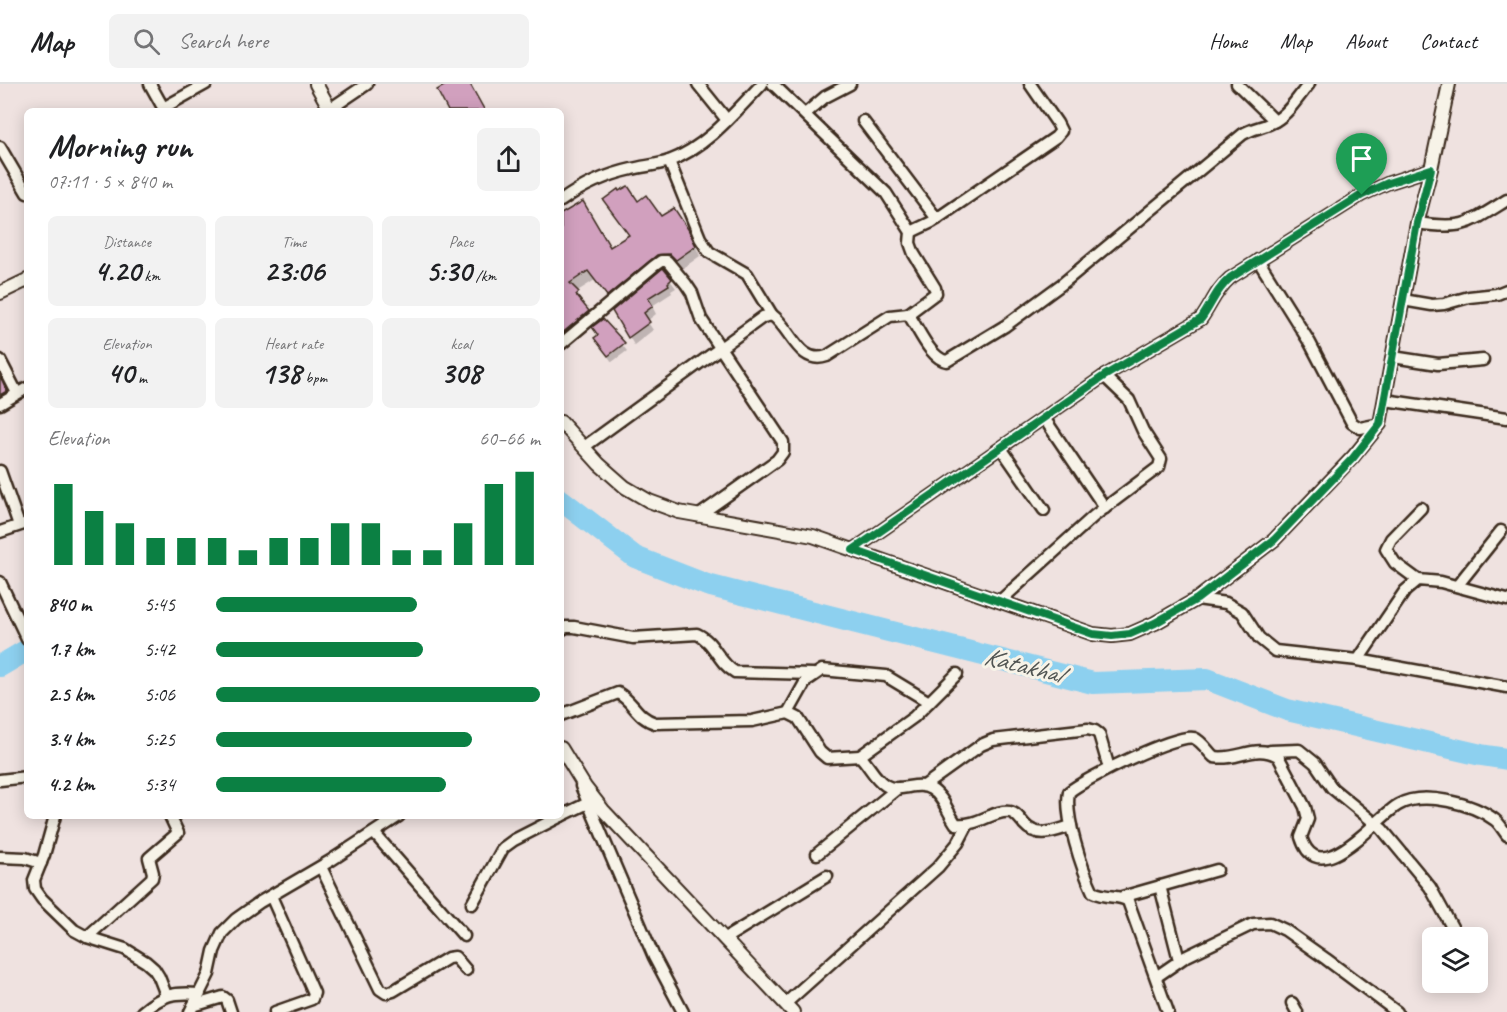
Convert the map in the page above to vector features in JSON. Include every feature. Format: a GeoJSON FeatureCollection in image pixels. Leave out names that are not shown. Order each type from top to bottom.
{"type":"FeatureCollection","features":[{"type":"Feature","properties":{"kind":"street"},"geometry":{"type":"LineString","coordinates":[[150,84],[163,108]]}},
{"type":"Feature","properties":{"kind":"street"},"geometry":{"type":"LineString","coordinates":[[166,108],[206,84]]}},
{"type":"Feature","properties":{"kind":"street"},"geometry":{"type":"LineString","coordinates":[[316,84],[328,108]]}},
{"type":"Feature","properties":{"kind":"street"},"geometry":{"type":"LineString","coordinates":[[332,108],[367,84]]}},
{"type":"Feature","properties":{"kind":"street"},"geometry":{"type":"LineString","coordinates":[[698,84],[727,120]]}},
{"type":"Feature","properties":{"kind":"street"},"geometry":{"type":"LineString","coordinates":[[564,199],[582,186],[606,176],[669,161],[708,137],[762,84]]}},
{"type":"Feature","properties":{"kind":"street"},"geometry":{"type":"LineString","coordinates":[[669,161],[700,238],[709,252],[747,274],[772,315],[780,320],[800,349],[809,357],[818,359],[826,356],[890,316],[908,314],[936,292],[914,254],[910,243],[911,232],[885,193],[773,84]]}},
{"type":"Feature","properties":{"kind":"street"},"geometry":{"type":"LineString","coordinates":[[805,114],[825,97],[850,84]]}},
{"type":"Feature","properties":{"kind":"street"},"geometry":{"type":"LineString","coordinates":[[911,232],[937,219],[1056,137],[1060,131],[1057,123],[1030,84]]}},
{"type":"Feature","properties":{"kind":"street"},"geometry":{"type":"LineString","coordinates":[[1237,84],[1275,121]]}},
{"type":"Feature","properties":{"kind":"street"},"geometry":{"type":"LineString","coordinates":[[908,314],[933,354],[940,360],[947,361],[954,357],[1005,326],[1062,284],[1243,134],[1252,128],[1275,121],[1286,112],[1309,84]]}},
{"type":"Feature","properties":{"kind":"street"},"geometry":{"type":"LineString","coordinates":[[564,425],[598,464],[625,487],[649,501],[679,513],[813,537],[1093,634],[1112,636],[1130,634],[1197,599],[1274,540],[1353,458],[1380,424],[1417,223],[1449,84]]}},
{"type":"Feature","properties":{"kind":"street"},"geometry":{"type":"LineString","coordinates":[[863,121],[937,219]]}},
{"type":"Feature","properties":{"kind":"street"},"geometry":{"type":"LineString","coordinates":[[0,147],[24,188]]}},
{"type":"Feature","properties":{"kind":"street"},"geometry":{"type":"LineString","coordinates":[[853,550],[1104,376],[1201,319],[1220,287],[1230,278],[1362,195],[1388,183],[1431,169]]}},
{"type":"Feature","properties":{"kind":"street"},"geometry":{"type":"LineString","coordinates":[[1417,223],[1462,226],[1507,200]]}},
{"type":"Feature","properties":{"kind":"street"},"geometry":{"type":"LineString","coordinates":[[1258,260],[1310,343],[1352,423],[1360,428],[1380,424]]}},
{"type":"Feature","properties":{"kind":"street"},"geometry":{"type":"LineString","coordinates":[[564,341],[661,261],[667,261],[686,284],[692,293],[701,319],[783,442],[783,452],[777,460],[698,516]]}},
{"type":"Feature","properties":{"kind":"street"},"geometry":{"type":"LineString","coordinates":[[0,293],[24,281]]}},
{"type":"Feature","properties":{"kind":"street"},"geometry":{"type":"LineString","coordinates":[[1403,300],[1432,305],[1444,304],[1507,290]]}},
{"type":"Feature","properties":{"kind":"street"},"geometry":{"type":"LineString","coordinates":[[584,447],[763,317],[772,315]]}},
{"type":"Feature","properties":{"kind":"street"},"geometry":{"type":"LineString","coordinates":[[1393,357],[1438,364],[1483,360]]}},
{"type":"Feature","properties":{"kind":"street"},"geometry":{"type":"LineString","coordinates":[[0,360],[22,391],[0,404]]}},
{"type":"Feature","properties":{"kind":"street"},"geometry":{"type":"LineString","coordinates":[[1000,601],[1105,508],[1159,467],[1161,459],[1143,430],[1129,400],[1104,376]]}},
{"type":"Feature","properties":{"kind":"street"},"geometry":{"type":"LineString","coordinates":[[1385,400],[1505,417]]}},
{"type":"Feature","properties":{"kind":"street"},"geometry":{"type":"LineString","coordinates":[[1044,418],[1105,508]]}},
{"type":"Feature","properties":{"kind":"street"},"geometry":{"type":"LineString","coordinates":[[1001,448],[1044,510]]}},
{"type":"Feature","properties":{"kind":"street"},"geometry":{"type":"LineString","coordinates":[[0,471],[23,524],[0,532]]}},
{"type":"Feature","properties":{"kind":"street"},"geometry":{"type":"LineString","coordinates":[[1421,508],[1391,539],[1386,549],[1395,562],[1418,580],[1456,586],[1507,600]]}},
{"type":"Feature","properties":{"kind":"street"},"geometry":{"type":"LineString","coordinates":[[1456,586],[1501,531]]}},
{"type":"Feature","properties":{"kind":"street"},"geometry":{"type":"LineString","coordinates":[[1358,660],[1405,591],[1418,580]]}},
{"type":"Feature","properties":{"kind":"street"},"geometry":{"type":"LineString","coordinates":[[0,582],[24,634]]}},
{"type":"Feature","properties":{"kind":"street"},"geometry":{"type":"LineString","coordinates":[[1197,599],[1226,603],[1242,612],[1259,638],[1275,651],[1358,660],[1507,687]]}},
{"type":"Feature","properties":{"kind":"street"},"geometry":{"type":"LineString","coordinates":[[564,628],[574,627],[644,639],[697,634],[704,637],[721,662],[735,672],[813,674],[828,670],[886,676],[929,702]]}},
{"type":"Feature","properties":{"kind":"street"},"geometry":{"type":"LineString","coordinates":[[788,713],[798,692],[813,674]]}},
{"type":"Feature","properties":{"kind":"street"},"geometry":{"type":"LineString","coordinates":[[564,714],[618,693],[626,697],[645,720],[655,723],[752,721],[788,713],[798,718],[820,752],[827,758],[860,756],[899,729],[957,674]]}},
{"type":"Feature","properties":{"kind":"street"},"geometry":{"type":"LineString","coordinates":[[924,786],[972,751],[993,740],[1088,729],[1095,730],[1099,734],[1109,768]]}},
{"type":"Feature","properties":{"kind":"street"},"geometry":{"type":"LineString","coordinates":[[1217,870],[1122,897],[1103,897],[1093,892],[1071,826],[1067,803],[1069,792],[1109,768],[1167,743],[1191,737],[1200,741],[1214,757],[1225,759],[1260,749],[1299,750],[1315,763],[1332,788],[1376,823],[1430,887],[1453,927]]}},
{"type":"Feature","properties":{"kind":"street"},"geometry":{"type":"LineString","coordinates":[[1270,751],[1278,756],[1305,807],[1308,819],[1301,837],[1310,853],[1318,857],[1331,856],[1350,845],[1398,805],[1412,799],[1422,798],[1461,803],[1486,814],[1497,822],[1507,835]]}},
{"type":"Feature","properties":{"kind":"street"},"geometry":{"type":"LineString","coordinates":[[564,753],[603,810],[789,1008],[938,867],[954,849],[967,826]]}},
{"type":"Feature","properties":{"kind":"street"},"geometry":{"type":"LineString","coordinates":[[860,756],[879,780],[887,786],[898,788],[924,786],[933,790],[940,797],[956,824],[967,826],[1003,812],[1011,812],[1028,829],[1036,833],[1047,833],[1071,826]]}},
{"type":"Feature","properties":{"kind":"street"},"geometry":{"type":"LineString","coordinates":[[574,770],[654,957],[683,1012]]}},
{"type":"Feature","properties":{"kind":"street"},"geometry":{"type":"LineString","coordinates":[[0,780],[24,777]]}},
{"type":"Feature","properties":{"kind":"street"},"geometry":{"type":"LineString","coordinates":[[817,854],[898,788]]}},
{"type":"Feature","properties":{"kind":"street"},"geometry":{"type":"LineString","coordinates":[[564,815],[588,803]]}},
{"type":"Feature","properties":{"kind":"street"},"geometry":{"type":"LineString","coordinates":[[55,819],[34,880],[35,890],[74,930],[125,950],[146,962],[159,976],[166,995]]}},
{"type":"Feature","properties":{"kind":"street"},"geometry":{"type":"LineString","coordinates":[[87,937],[152,878],[149,858],[178,833],[171,819]]}},
{"type":"Feature","properties":{"kind":"street"},"geometry":{"type":"LineString","coordinates":[[192,1009],[200,994],[222,933],[236,919],[394,819]]}},
{"type":"Feature","properties":{"kind":"street"},"geometry":{"type":"LineString","coordinates":[[472,904],[503,849],[514,840],[555,819]]}},
{"type":"Feature","properties":{"kind":"street"},"geometry":{"type":"LineString","coordinates":[[375,832],[465,936]]}},
{"type":"Feature","properties":{"kind":"street"},"geometry":{"type":"LineString","coordinates":[[0,857],[25,858],[41,863]]}},
{"type":"Feature","properties":{"kind":"street"},"geometry":{"type":"LineString","coordinates":[[321,867],[380,989],[386,993],[393,991],[448,958],[455,957],[466,969]]}},
{"type":"Feature","properties":{"kind":"street"},"geometry":{"type":"LineString","coordinates":[[724,939],[826,876]]}},
{"type":"Feature","properties":{"kind":"street"},"geometry":{"type":"LineString","coordinates":[[1160,886],[1179,960]]}},
{"type":"Feature","properties":{"kind":"street"},"geometry":{"type":"LineString","coordinates":[[272,896],[314,993],[312,999],[275,1012]]}},
{"type":"Feature","properties":{"kind":"street"},"geometry":{"type":"LineString","coordinates":[[1122,897],[1131,907],[1168,1012]]}},
{"type":"Feature","properties":{"kind":"street"},"geometry":{"type":"LineString","coordinates":[[1156,977],[1179,960],[1253,924],[1270,922],[1318,953],[1397,1012]]}},
{"type":"Feature","properties":{"kind":"street"},"geometry":{"type":"LineString","coordinates":[[142,1012],[166,995],[178,992],[200,994]]}},
{"type":"Feature","properties":{"kind":"street"},"geometry":{"type":"LineString","coordinates":[[192,1009],[223,997],[227,1000],[231,1012]]}},
{"type":"Feature","properties":{"kind":"building"},"geometry":{"type":"Polygon","coordinates":[[[447,84],[470,84],[483,108],[446,108],[437,90],[447,84]]]}},
{"type":"Feature","properties":{"kind":"building"},"geometry":{"type":"Polygon","coordinates":[[[628,186],[638,201],[646,195],[661,216],[674,208],[696,246],[676,260],[670,254],[657,255],[607,296],[588,271],[570,283],[579,292],[576,295],[589,311],[564,332],[564,212],[583,201],[610,247],[629,235],[603,200],[618,189],[619,191],[628,186]]]}},
{"type":"Feature","properties":{"kind":"building"},"geometry":{"type":"Polygon","coordinates":[[[663,268],[672,279],[669,285],[648,298],[653,306],[644,313],[650,322],[628,338],[612,311],[663,268]]]}},
{"type":"Feature","properties":{"kind":"building"},"geometry":{"type":"Polygon","coordinates":[[[603,319],[625,343],[608,356],[594,338],[598,335],[592,327],[603,319]]]}},
{"type":"Feature","properties":{"kind":"building"},"geometry":{"type":"Polygon","coordinates":[[[0,376],[7,391],[0,395],[0,376]]]}},
{"type":"Feature","properties":{"kind":"waterway","name":"Katakhal"},"geometry":{"type":"LineString","coordinates":[[564,502],[635,557],[707,585],[1093,683],[1207,679],[1287,710],[1507,759]]}},
{"type":"Feature","properties":{"kind":"waterway","name":"Katakhal"},"geometry":{"type":"LineString","coordinates":[[0,666],[24,652]]}},
{"type":"Feature","properties":{"kind":"route"},"geometry":{"type":"LineString","coordinates":[[1431,169],[1417,223],[1380,424],[1353,458],[1274,540],[1197,599],[1155,623],[1130,634],[1112,636],[1093,634],[853,550],[1104,376],[1190,327],[1201,319],[1214,295],[1230,278],[1362,195],[1388,183],[1431,169]]}}]}
